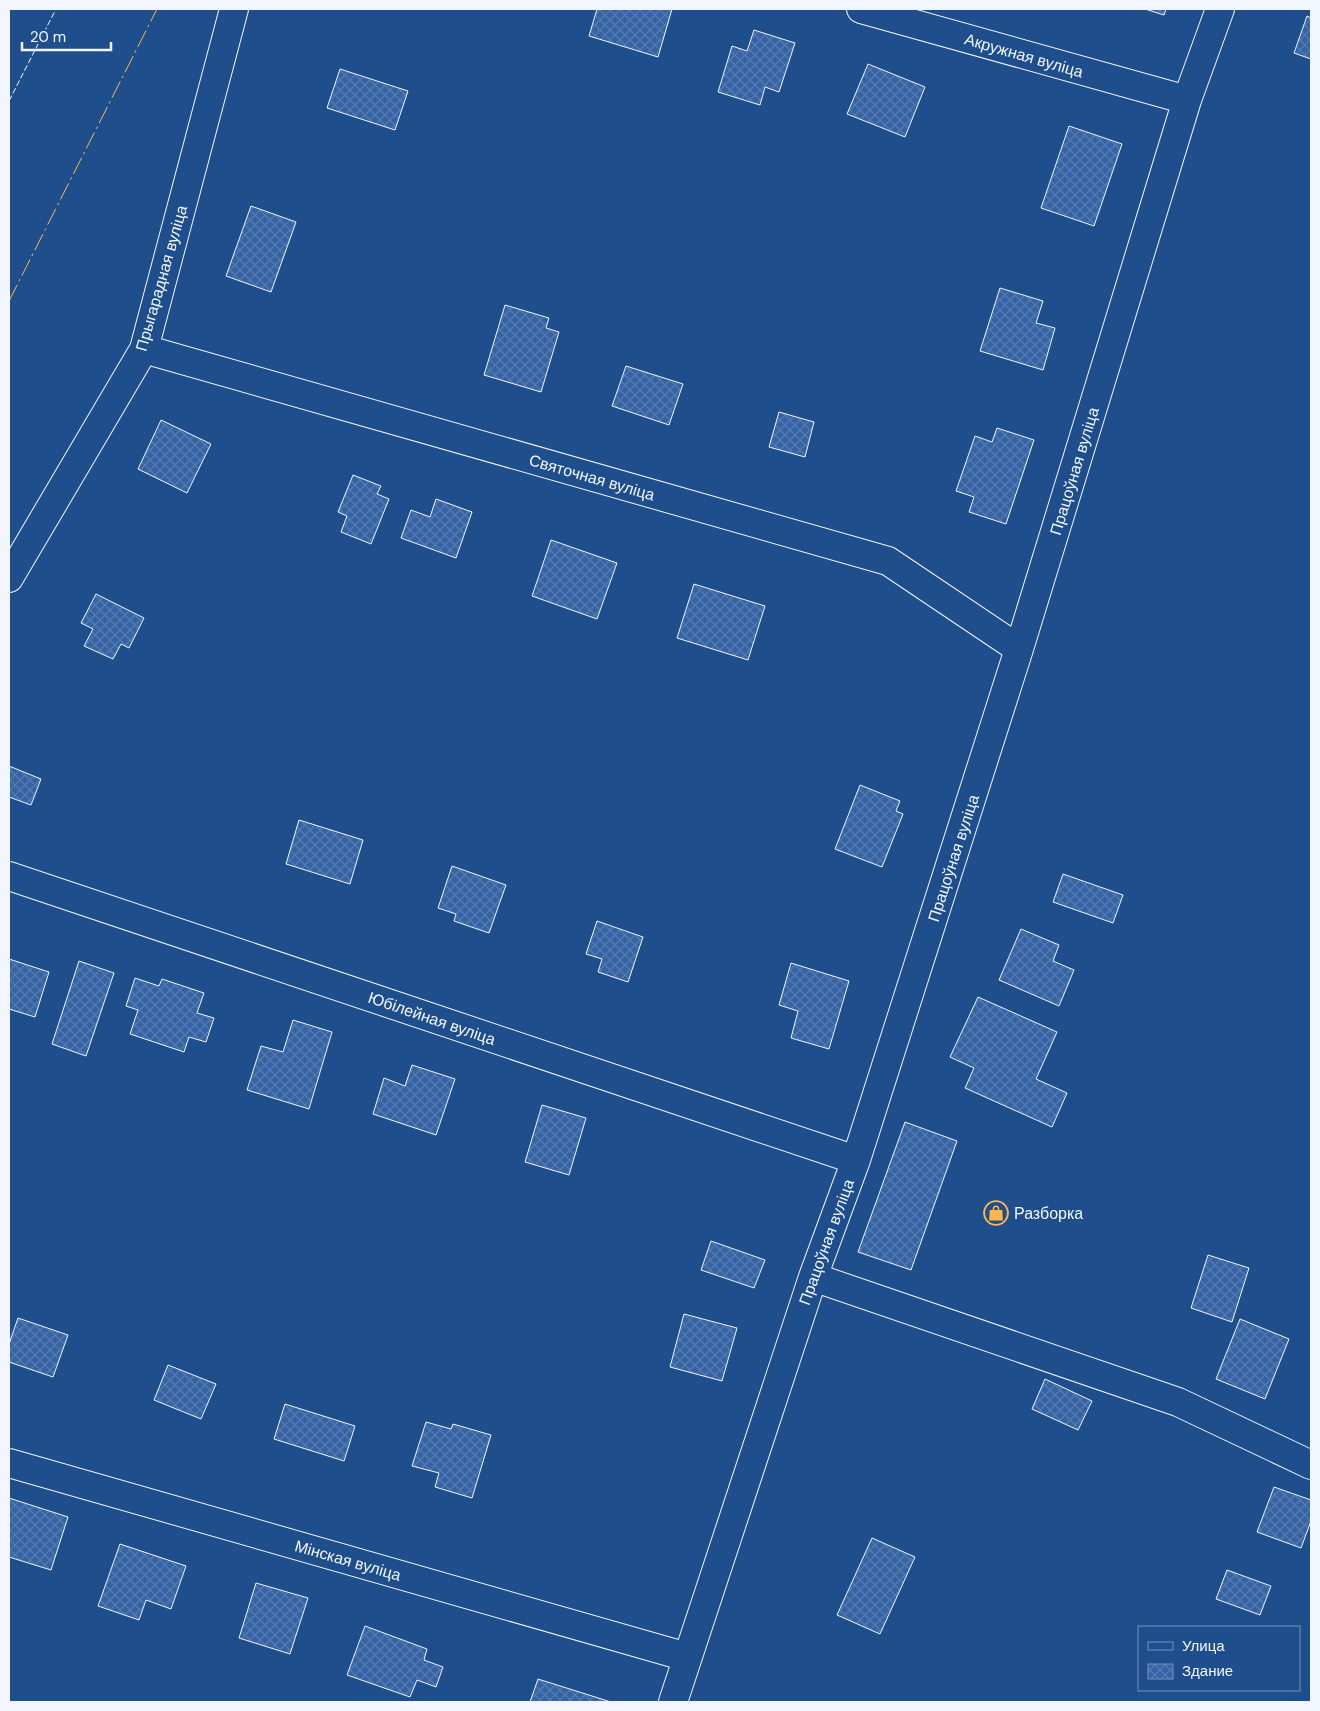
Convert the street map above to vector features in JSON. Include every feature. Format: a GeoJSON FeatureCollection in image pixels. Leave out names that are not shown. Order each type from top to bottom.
{"type":"FeatureCollection","features":[{"type":"Feature","properties":{"kind":"street","name":"Прыгарадная вуліца"},"geometry":{"type":"LineString","coordinates":[[9,578],[144,349],[234,9]]}},
{"type":"Feature","properties":{"kind":"street","name":"Акружная вуліца"},"geometry":{"type":"LineString","coordinates":[[861,9],[1187,100]]}},
{"type":"Feature","properties":{"kind":"street","name":"Працоўная вуліца"},"geometry":{"type":"LineString","coordinates":[[673,1702],[813,1277],[856,1160],[1019,648],[1187,100],[1220,9]]}},
{"type":"Feature","properties":{"kind":"street","name":"Святочная вуліца"},"geometry":{"type":"LineString","coordinates":[[144,349],[888,561],[1019,648]]}},
{"type":"Feature","properties":{"kind":"street","name":"Юбілейная вуліца"},"geometry":{"type":"LineString","coordinates":[[9,876],[856,1160]]}},
{"type":"Feature","properties":{"kind":"street"},"geometry":{"type":"LineString","coordinates":[[813,1277],[1178,1402],[1311,1465]]}},
{"type":"Feature","properties":{"kind":"street","name":"Мінская вуліца"},"geometry":{"type":"LineString","coordinates":[[9,1463],[687,1657]]}},
{"type":"Feature","properties":{"kind":"building"},"geometry":{"type":"Polygon","coordinates":[[[597,9],[672,9],[658,57],[589,36],[597,9]]]}},
{"type":"Feature","properties":{"kind":"building"},"geometry":{"type":"Polygon","coordinates":[[[1145,9],[1166,9],[1164,15],[1145,9]]]}},
{"type":"Feature","properties":{"kind":"building"},"geometry":{"type":"Polygon","coordinates":[[[1307,16],[1311,18],[1311,59],[1294,53],[1307,16]]]}},
{"type":"Feature","properties":{"kind":"building"},"geometry":{"type":"Polygon","coordinates":[[[754,30],[795,43],[779,92],[765,87],[760,105],[718,92],[732,46],[747,51],[754,30]]]}},
{"type":"Feature","properties":{"kind":"building"},"geometry":{"type":"Polygon","coordinates":[[[868,64],[925,87],[905,137],[847,114],[868,64]]]}},
{"type":"Feature","properties":{"kind":"building"},"geometry":{"type":"Polygon","coordinates":[[[340,69],[408,91],[395,130],[327,108],[340,69]]]}},
{"type":"Feature","properties":{"kind":"building"},"geometry":{"type":"Polygon","coordinates":[[[1069,126],[1122,144],[1094,226],[1041,208],[1069,126]]]}},
{"type":"Feature","properties":{"kind":"building"},"geometry":{"type":"Polygon","coordinates":[[[251,206],[296,222],[271,292],[226,276],[251,206]]]}},
{"type":"Feature","properties":{"kind":"building"},"geometry":{"type":"Polygon","coordinates":[[[1000,288],[1043,301],[1036,323],[1055,328],[1043,370],[980,351],[1000,288]]]}},
{"type":"Feature","properties":{"kind":"building"},"geometry":{"type":"Polygon","coordinates":[[[505,305],[549,318],[546,328],[559,332],[541,392],[484,375],[505,305]]]}},
{"type":"Feature","properties":{"kind":"building"},"geometry":{"type":"Polygon","coordinates":[[[626,366],[683,384],[669,425],[612,406],[626,366]]]}},
{"type":"Feature","properties":{"kind":"building"},"geometry":{"type":"Polygon","coordinates":[[[779,412],[814,422],[805,457],[769,447],[779,412]]]}},
{"type":"Feature","properties":{"kind":"building"},"geometry":{"type":"Polygon","coordinates":[[[161,420],[211,444],[187,493],[138,469],[161,420]]]}},
{"type":"Feature","properties":{"kind":"building"},"geometry":{"type":"Polygon","coordinates":[[[997,428],[1034,440],[1006,524],[969,512],[974,497],[956,491],[975,436],[992,442],[997,428]]]}},
{"type":"Feature","properties":{"kind":"building"},"geometry":{"type":"Polygon","coordinates":[[[353,475],[381,486],[377,494],[389,499],[371,544],[341,532],[347,516],[338,512],[353,475]]]}},
{"type":"Feature","properties":{"kind":"building"},"geometry":{"type":"Polygon","coordinates":[[[436,499],[472,512],[456,558],[401,538],[411,510],[430,517],[436,499]]]}},
{"type":"Feature","properties":{"kind":"building"},"geometry":{"type":"Polygon","coordinates":[[[551,540],[617,563],[597,619],[532,596],[551,540]]]}},
{"type":"Feature","properties":{"kind":"building"},"geometry":{"type":"Polygon","coordinates":[[[694,584],[765,606],[748,660],[677,638],[694,584]]]}},
{"type":"Feature","properties":{"kind":"building"},"geometry":{"type":"Polygon","coordinates":[[[96,594],[144,618],[129,648],[121,644],[113,659],[84,646],[93,629],[81,623],[96,594]]]}},
{"type":"Feature","properties":{"kind":"building"},"geometry":{"type":"Polygon","coordinates":[[[9,766],[41,779],[31,805],[9,797],[9,766]]]}},
{"type":"Feature","properties":{"kind":"building"},"geometry":{"type":"Polygon","coordinates":[[[860,785],[900,801],[896,811],[903,814],[882,867],[835,849],[860,785]]]}},
{"type":"Feature","properties":{"kind":"building"},"geometry":{"type":"Polygon","coordinates":[[[299,820],[363,840],[350,884],[286,864],[299,820]]]}},
{"type":"Feature","properties":{"kind":"building"},"geometry":{"type":"Polygon","coordinates":[[[452,866],[506,885],[489,933],[454,921],[456,914],[438,908],[452,866]]]}},
{"type":"Feature","properties":{"kind":"building"},"geometry":{"type":"Polygon","coordinates":[[[1063,874],[1123,895],[1113,923],[1053,902],[1063,874]]]}},
{"type":"Feature","properties":{"kind":"building"},"geometry":{"type":"Polygon","coordinates":[[[597,921],[643,937],[628,982],[598,972],[602,959],[586,954],[597,921]]]}},
{"type":"Feature","properties":{"kind":"building"},"geometry":{"type":"Polygon","coordinates":[[[1021,929],[1059,945],[1053,961],[1074,970],[1059,1006],[999,980],[1021,929]]]}},
{"type":"Feature","properties":{"kind":"building"},"geometry":{"type":"Polygon","coordinates":[[[9,959],[49,972],[35,1017],[9,1009],[9,959]]]}},
{"type":"Feature","properties":{"kind":"building"},"geometry":{"type":"Polygon","coordinates":[[[79,961],[114,973],[86,1056],[52,1044],[79,961]]]}},
{"type":"Feature","properties":{"kind":"building"},"geometry":{"type":"Polygon","coordinates":[[[791,963],[849,981],[829,1049],[791,1038],[798,1011],[779,1005],[791,963]]]}},
{"type":"Feature","properties":{"kind":"building"},"geometry":{"type":"Polygon","coordinates":[[[135,978],[159,986],[162,979],[204,993],[197,1013],[214,1018],[206,1042],[189,1037],[184,1052],[130,1034],[138,1010],[126,1006],[135,978]]]}},
{"type":"Feature","properties":{"kind":"building"},"geometry":{"type":"Polygon","coordinates":[[[978,997],[1057,1032],[1036,1079],[1067,1093],[1052,1127],[965,1088],[974,1068],[950,1057],[978,997]]]}},
{"type":"Feature","properties":{"kind":"building"},"geometry":{"type":"Polygon","coordinates":[[[293,1020],[332,1032],[309,1109],[247,1090],[261,1046],[283,1052],[293,1020]]]}},
{"type":"Feature","properties":{"kind":"building"},"geometry":{"type":"Polygon","coordinates":[[[412,1065],[455,1079],[436,1135],[373,1114],[384,1078],[405,1086],[412,1065]]]}},
{"type":"Feature","properties":{"kind":"building"},"geometry":{"type":"Polygon","coordinates":[[[542,1105],[586,1118],[569,1175],[525,1162],[542,1105]]]}},
{"type":"Feature","properties":{"kind":"building"},"geometry":{"type":"Polygon","coordinates":[[[905,1122],[957,1141],[911,1270],[858,1252],[905,1122]]]}},
{"type":"Feature","properties":{"kind":"building"},"geometry":{"type":"Polygon","coordinates":[[[711,1241],[765,1260],[754,1288],[701,1270],[711,1241]]]}},
{"type":"Feature","properties":{"kind":"building"},"geometry":{"type":"Polygon","coordinates":[[[1208,1255],[1249,1268],[1232,1322],[1191,1308],[1208,1255]]]}},
{"type":"Feature","properties":{"kind":"building"},"geometry":{"type":"Polygon","coordinates":[[[684,1314],[737,1328],[722,1381],[670,1367],[684,1314]]]}},
{"type":"Feature","properties":{"kind":"building"},"geometry":{"type":"Polygon","coordinates":[[[18,1318],[68,1335],[53,1377],[9,1362],[9,1344],[18,1318]]]}},
{"type":"Feature","properties":{"kind":"building"},"geometry":{"type":"Polygon","coordinates":[[[1240,1319],[1289,1339],[1265,1399],[1216,1379],[1240,1319]]]}},
{"type":"Feature","properties":{"kind":"building"},"geometry":{"type":"Polygon","coordinates":[[[168,1365],[216,1384],[201,1419],[154,1400],[168,1365]]]}},
{"type":"Feature","properties":{"kind":"building"},"geometry":{"type":"Polygon","coordinates":[[[1045,1379],[1092,1401],[1078,1430],[1032,1409],[1045,1379]]]}},
{"type":"Feature","properties":{"kind":"building"},"geometry":{"type":"Polygon","coordinates":[[[285,1404],[355,1426],[344,1461],[274,1439],[285,1404]]]}},
{"type":"Feature","properties":{"kind":"building"},"geometry":{"type":"Polygon","coordinates":[[[426,1422],[451,1429],[453,1424],[491,1435],[472,1498],[435,1487],[439,1473],[412,1466],[426,1422]]]}},
{"type":"Feature","properties":{"kind":"building"},"geometry":{"type":"Polygon","coordinates":[[[1274,1487],[1311,1500],[1311,1521],[1301,1548],[1257,1532],[1274,1487]]]}},
{"type":"Feature","properties":{"kind":"building"},"geometry":{"type":"Polygon","coordinates":[[[9,1498],[68,1517],[51,1570],[9,1557],[9,1498]]]}},
{"type":"Feature","properties":{"kind":"building"},"geometry":{"type":"Polygon","coordinates":[[[872,1538],[915,1557],[880,1634],[837,1615],[872,1538]]]}},
{"type":"Feature","properties":{"kind":"building"},"geometry":{"type":"Polygon","coordinates":[[[120,1544],[186,1566],[171,1609],[146,1600],[139,1620],[98,1606],[120,1544]]]}},
{"type":"Feature","properties":{"kind":"building"},"geometry":{"type":"Polygon","coordinates":[[[1227,1570],[1271,1586],[1260,1615],[1216,1599],[1227,1570]]]}},
{"type":"Feature","properties":{"kind":"building"},"geometry":{"type":"Polygon","coordinates":[[[256,1583],[308,1598],[290,1654],[239,1638],[256,1583]]]}},
{"type":"Feature","properties":{"kind":"building"},"geometry":{"type":"Polygon","coordinates":[[[365,1626],[427,1649],[424,1660],[443,1667],[436,1687],[417,1680],[410,1697],[347,1675],[365,1626]]]}},
{"type":"Feature","properties":{"kind":"building"},"geometry":{"type":"Polygon","coordinates":[[[538,1679],[611,1702],[530,1702],[538,1679]]]}},
{"type":"Feature","properties":{"kind":"fence"},"geometry":{"type":"LineString","coordinates":[[9,101],[56,9]]}},
{"type":"Feature","properties":{"kind":"power"},"geometry":{"type":"LineString","coordinates":[[9,301],[157,9]]}},
{"type":"Feature","properties":{"kind":"place","name":"Разборка"},"geometry":{"type":"Point","coordinates":[996,1213]}}]}
